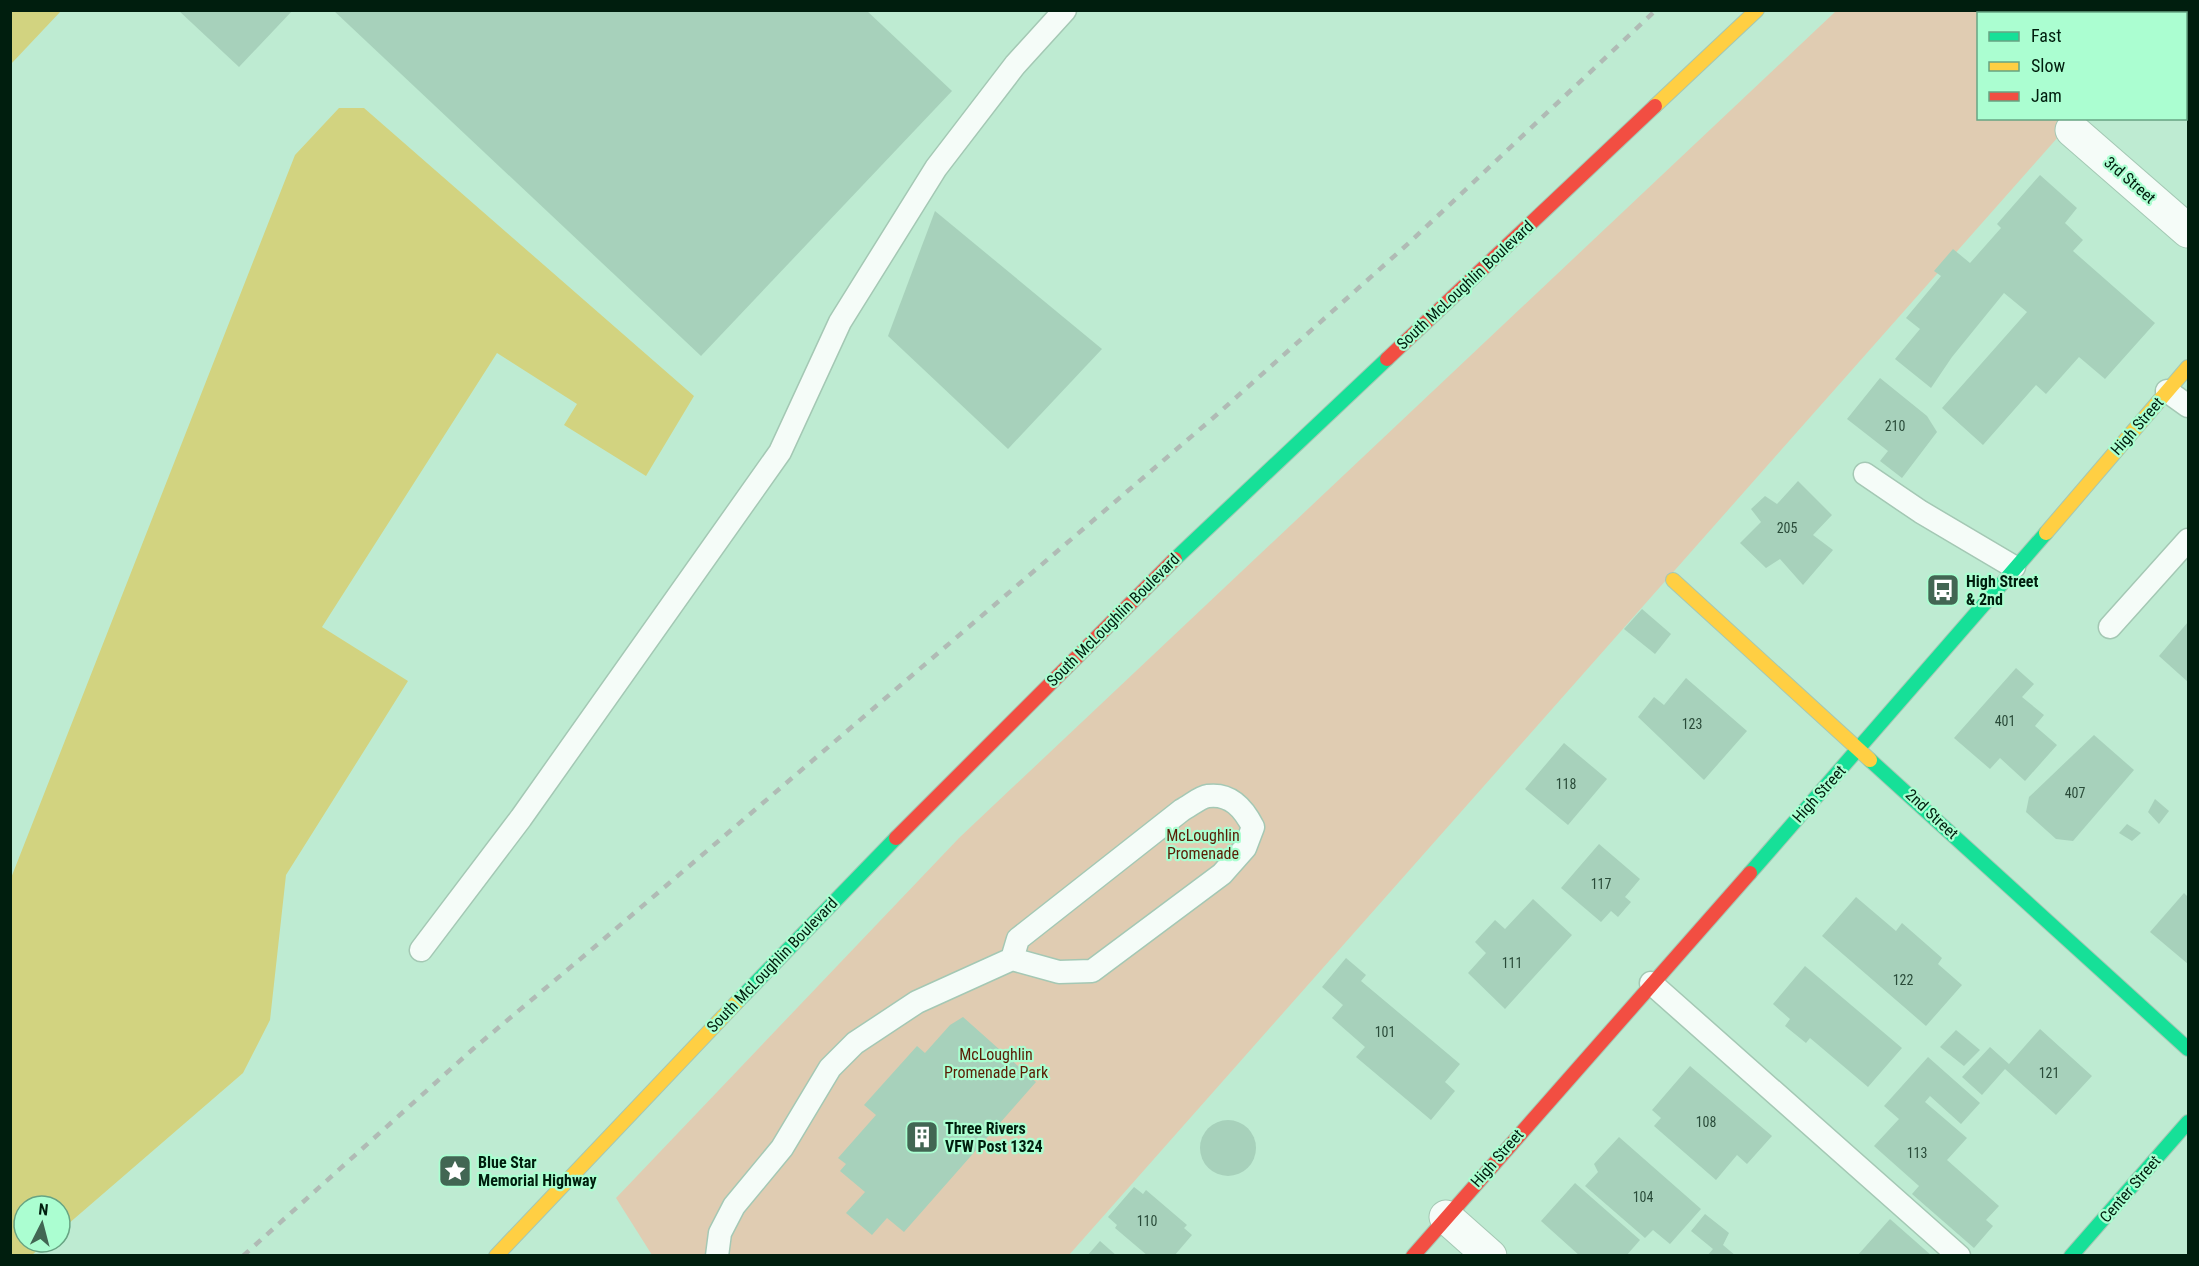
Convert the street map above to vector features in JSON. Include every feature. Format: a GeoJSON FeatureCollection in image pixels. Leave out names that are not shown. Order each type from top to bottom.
{"type":"FeatureCollection","features":[{"type":"Feature","properties":{"kind":"main road","name":"South McLoughlin Boulevard"},"geometry":{"type":"LineString","coordinates":[[496,1256],[803,932],[1152,581],[1757,10]]}},
{"type":"Feature","properties":{"kind":"main road","name":"High Street"},"geometry":{"type":"LineString","coordinates":[[1413,1256],[2188,367]]}},
{"type":"Feature","properties":{"kind":"main road","name":"2nd Street"},"geometry":{"type":"LineString","coordinates":[[1673,580],[2188,1049]]}},
{"type":"Feature","properties":{"kind":"main road","name":"Center Street"},"geometry":{"type":"LineString","coordinates":[[2071,1256],[2188,1122]]}},
{"type":"Feature","properties":{"kind":"street","name":"3rd Street"},"geometry":{"type":"LineString","coordinates":[[2072,130],[2188,231]]}},
{"type":"Feature","properties":{"kind":"street"},"geometry":{"type":"LineString","coordinates":[[1446,1217],[1490,1256]]}},
{"type":"Feature","properties":{"kind":"lane"},"geometry":{"type":"LineString","coordinates":[[421,950],[521,818],[780,452],[840,322],[936,168],[1015,65],[1065,10]]}},
{"type":"Feature","properties":{"kind":"lane"},"geometry":{"type":"LineString","coordinates":[[2167,391],[2188,406]]}},
{"type":"Feature","properties":{"kind":"lane"},"geometry":{"type":"LineString","coordinates":[[1865,474],[1921,512],[2014,567]]}},
{"type":"Feature","properties":{"kind":"lane"},"geometry":{"type":"LineString","coordinates":[[2110,627],[2188,540]]}},
{"type":"Feature","properties":{"kind":"lane"},"geometry":{"type":"LineString","coordinates":[[717,1256],[720,1233],[734,1206],[782,1148],[830,1068],[855,1043],[917,1002],[1012,959],[1059,972],[1092,971],[1222,874],[1245,848],[1253,827],[1245,813],[1227,797],[1207,796],[1182,810],[1018,939],[1012,959]]}},
{"type":"Feature","properties":{"kind":"lane"},"geometry":{"type":"LineString","coordinates":[[1651,983],[1959,1256]]}},
{"type":"Feature","properties":{"kind":"green space","name":"McLoughlin Promenade"},"geometry":{"type":"Polygon","coordinates":[[[1836,11],[2169,11],[1977,12],[1977,120],[2073,120],[1069,1255],[652,1255],[616,1198],[959,838],[1836,11]]]}},
{"type":"Feature","properties":{"kind":"shaded area"},"geometry":{"type":"Polygon","coordinates":[[[10,11],[61,11],[11,64],[10,11]]]}},
{"type":"Feature","properties":{"kind":"shaded area"},"geometry":{"type":"Polygon","coordinates":[[[339,108],[364,108],[694,396],[646,476],[564,425],[577,404],[497,353],[322,627],[408,681],[286,875],[270,1020],[243,1073],[72,1221],[72,1194],[12,1194],[12,1254],[33,1254],[11,1255],[11,878],[295,155],[339,108]]]}},
{"type":"Feature","properties":{"kind":"building"},"geometry":{"type":"Polygon","coordinates":[[[178,10],[293,10],[239,67],[178,10]]]}},
{"type":"Feature","properties":{"kind":"building"},"geometry":{"type":"Polygon","coordinates":[[[333,10],[866,10],[952,91],[701,356],[333,10]]]}},
{"type":"Feature","properties":{"kind":"building"},"geometry":{"type":"Polygon","coordinates":[[[2170,10],[2188,10],[2188,31],[2187,12],[2168,12],[2170,10]]]}},
{"type":"Feature","properties":{"kind":"building"},"geometry":{"type":"Polygon","coordinates":[[[2040,175],[2077,208],[2065,223],[2083,240],[2073,251],[2155,323],[2105,379],[2079,357],[2046,394],[2036,385],[1983,445],[1942,408],[2027,312],[2004,293],[1952,357],[1931,388],[1895,359],[1920,329],[1906,318],[1941,276],[1934,271],[1953,249],[1970,263],[2001,228],[1997,224],[2040,175]]]}},
{"type":"Feature","properties":{"kind":"building"},"geometry":{"type":"Polygon","coordinates":[[[935,211],[1102,349],[1008,449],[888,336],[935,211]]]}},
{"type":"Feature","properties":{"kind":"building"},"geometry":{"type":"Polygon","coordinates":[[[1880,378],[1927,416],[1937,432],[1902,478],[1880,461],[1888,451],[1847,419],[1880,378]]]}},
{"type":"Feature","properties":{"kind":"building"},"geometry":{"type":"Polygon","coordinates":[[[1798,481],[1832,515],[1813,535],[1833,550],[1803,585],[1780,559],[1766,568],[1740,543],[1761,522],[1751,509],[1765,496],[1777,504],[1798,481]]]}},
{"type":"Feature","properties":{"kind":"building"},"geometry":{"type":"Polygon","coordinates":[[[1642,609],[1671,634],[1655,654],[1624,629],[1642,609]]]}},
{"type":"Feature","properties":{"kind":"building"},"geometry":{"type":"Polygon","coordinates":[[[2188,622],[2188,682],[2159,656],[2188,622]]]}},
{"type":"Feature","properties":{"kind":"building"},"geometry":{"type":"Polygon","coordinates":[[[2016,668],[2034,684],[2022,697],[2044,715],[2035,726],[2057,745],[2025,781],[2000,758],[1990,769],[1954,738],[2016,668]]]}},
{"type":"Feature","properties":{"kind":"building"},"geometry":{"type":"Polygon","coordinates":[[[1686,678],[1747,731],[1704,780],[1638,717],[1654,697],[1664,705],[1686,678]]]}},
{"type":"Feature","properties":{"kind":"building"},"geometry":{"type":"Polygon","coordinates":[[[2094,735],[2134,770],[2073,841],[2056,839],[2026,812],[2029,797],[2094,735]]]}},
{"type":"Feature","properties":{"kind":"building"},"geometry":{"type":"Polygon","coordinates":[[[1564,743],[1607,779],[1568,825],[1525,789],[1564,743]]]}},
{"type":"Feature","properties":{"kind":"building"},"geometry":{"type":"Polygon","coordinates":[[[2155,799],[2169,811],[2159,824],[2148,812],[2155,799]]]}},
{"type":"Feature","properties":{"kind":"building"},"geometry":{"type":"Polygon","coordinates":[[[2127,824],[2141,833],[2132,841],[2119,833],[2127,824]]]}},
{"type":"Feature","properties":{"kind":"building"},"geometry":{"type":"Polygon","coordinates":[[[1599,844],[1640,879],[1625,897],[1631,902],[1618,917],[1611,911],[1601,922],[1561,888],[1599,844]]]}},
{"type":"Feature","properties":{"kind":"building"},"geometry":{"type":"Polygon","coordinates":[[[2184,893],[2188,897],[2188,964],[2150,932],[2184,893]]]}},
{"type":"Feature","properties":{"kind":"building"},"geometry":{"type":"Polygon","coordinates":[[[1856,897],[1896,931],[1902,923],[1942,958],[1938,964],[1962,985],[1926,1026],[1822,936],[1856,897]]]}},
{"type":"Feature","properties":{"kind":"building"},"geometry":{"type":"Polygon","coordinates":[[[1533,899],[1572,935],[1505,1009],[1468,973],[1486,953],[1475,942],[1495,920],[1505,929],[1533,899]]]}},
{"type":"Feature","properties":{"kind":"building"},"geometry":{"type":"Polygon","coordinates":[[[1346,958],[1366,975],[1361,981],[1460,1064],[1445,1082],[1455,1091],[1431,1120],[1356,1057],[1365,1047],[1332,1018],[1343,1005],[1322,987],[1346,958]]]}},
{"type":"Feature","properties":{"kind":"building"},"geometry":{"type":"Polygon","coordinates":[[[1805,966],[1902,1048],[1868,1087],[1810,1038],[1806,1043],[1785,1026],[1790,1019],[1773,1004],[1805,966]]]}},
{"type":"Feature","properties":{"kind":"building","name":"Three Rivers VFW Post 1324"},"geometry":{"type":"Polygon","coordinates":[[[963,1017],[1036,1082],[904,1232],[887,1218],[872,1235],[846,1213],[865,1192],[840,1171],[846,1164],[838,1158],[876,1115],[864,1105],[917,1046],[925,1053],[950,1025],[963,1017]]]}},
{"type":"Feature","properties":{"kind":"building"},"geometry":{"type":"Polygon","coordinates":[[[2040,1029],[2092,1076],[2056,1115],[2005,1069],[1982,1095],[1962,1077],[1990,1047],[2009,1064],[2040,1029]]]}},
{"type":"Feature","properties":{"kind":"building"},"geometry":{"type":"Polygon","coordinates":[[[1956,1030],[1980,1050],[1964,1066],[1940,1047],[1956,1030]]]}},
{"type":"Feature","properties":{"kind":"building"},"geometry":{"type":"Polygon","coordinates":[[[1928,1057],[1980,1103],[1961,1124],[1930,1096],[1925,1102],[1967,1138],[1947,1160],[1999,1206],[1986,1220],[1993,1226],[1974,1248],[1912,1194],[1919,1186],[1874,1146],[1899,1119],[1884,1106],[1928,1057]]]}},
{"type":"Feature","properties":{"kind":"building"},"geometry":{"type":"Polygon","coordinates":[[[1690,1066],[1772,1136],[1747,1164],[1737,1155],[1716,1180],[1654,1126],[1661,1118],[1652,1110],[1690,1066]]]}},
{"type":"Feature","properties":{"kind":"building"},"geometry":{"type":"Polygon","coordinates":[[[1222,1120],[1234,1120],[1248,1128],[1256,1142],[1254,1159],[1248,1168],[1234,1176],[1222,1176],[1205,1164],[1200,1154],[1200,1142],[1212,1125],[1222,1120]]]}},
{"type":"Feature","properties":{"kind":"building"},"geometry":{"type":"Polygon","coordinates":[[[1619,1137],[1701,1209],[1670,1244],[1653,1230],[1645,1238],[1585,1186],[1598,1172],[1594,1164],[1619,1137]]]}},
{"type":"Feature","properties":{"kind":"building"},"geometry":{"type":"Polygon","coordinates":[[[1575,1183],[1640,1240],[1626,1256],[1580,1256],[1541,1221],[1575,1183]]]}},
{"type":"Feature","properties":{"kind":"building"},"geometry":{"type":"Polygon","coordinates":[[[1134,1187],[1143,1194],[1146,1190],[1187,1225],[1184,1228],[1192,1235],[1174,1256],[1148,1256],[1115,1228],[1117,1225],[1108,1217],[1134,1187]]]}},
{"type":"Feature","properties":{"kind":"building"},"geometry":{"type":"Polygon","coordinates":[[[1705,1214],[1729,1233],[1723,1245],[1736,1256],[1707,1256],[1713,1249],[1691,1231],[1705,1214]]]}},
{"type":"Feature","properties":{"kind":"building"},"geometry":{"type":"Polygon","coordinates":[[[1890,1219],[1932,1256],[1857,1256],[1890,1219]]]}},
{"type":"Feature","properties":{"kind":"building"},"geometry":{"type":"Polygon","coordinates":[[[1100,1241],[1117,1256],[1087,1256],[1100,1241]]]}},
{"type":"Feature","properties":{"kind":"railway"},"geometry":{"type":"LineString","coordinates":[[243,1256],[473,1049],[1213,418],[1410,242],[1656,10]]}},
{"type":"Feature","properties":{"kind":"traffic: fast"},"geometry":{"type":"LineString","coordinates":[[1175,559],[1387,359]]}},
{"type":"Feature","properties":{"kind":"traffic: fast"},"geometry":{"type":"LineString","coordinates":[[1750,873],[2046,533]]}},
{"type":"Feature","properties":{"kind":"traffic: fast"},"geometry":{"type":"LineString","coordinates":[[1870,760],[2188,1049]]}},
{"type":"Feature","properties":{"kind":"traffic: fast"},"geometry":{"type":"LineString","coordinates":[[737,1002],[896,838]]}},
{"type":"Feature","properties":{"kind":"traffic: fast"},"geometry":{"type":"LineString","coordinates":[[2071,1256],[2188,1122]]}},
{"type":"Feature","properties":{"kind":"traffic: slow"},"geometry":{"type":"LineString","coordinates":[[1655,106],[1757,10]]}},
{"type":"Feature","properties":{"kind":"traffic: slow"},"geometry":{"type":"LineString","coordinates":[[2046,533],[2188,367]]}},
{"type":"Feature","properties":{"kind":"traffic: slow"},"geometry":{"type":"LineString","coordinates":[[1673,580],[1870,760]]}},
{"type":"Feature","properties":{"kind":"traffic: slow"},"geometry":{"type":"LineString","coordinates":[[496,1256],[737,1002]]}},
{"type":"Feature","properties":{"kind":"traffic: jam"},"geometry":{"type":"LineString","coordinates":[[1387,359],[1655,106]]}},
{"type":"Feature","properties":{"kind":"traffic: jam"},"geometry":{"type":"LineString","coordinates":[[896,838],[1175,559]]}},
{"type":"Feature","properties":{"kind":"traffic: jam"},"geometry":{"type":"LineString","coordinates":[[1413,1256],[1750,873]]}},
{"type":"Feature","properties":{"kind":"place","name":"High Street & 2nd"},"geometry":{"type":"Point","coordinates":[1943,590]}},
{"type":"Feature","properties":{"kind":"place","name":"Three Rivers VFW Post 1324"},"geometry":{"type":"Point","coordinates":[922,1137]}},
{"type":"Feature","properties":{"kind":"place","name":"Blue Star Memorial Highway"},"geometry":{"type":"Point","coordinates":[455,1171]}},
{"type":"Feature","properties":{"kind":"park label","name":"McLoughlin Promenade Park"},"geometry":{"type":"Point","coordinates":[996,1063]}}]}
